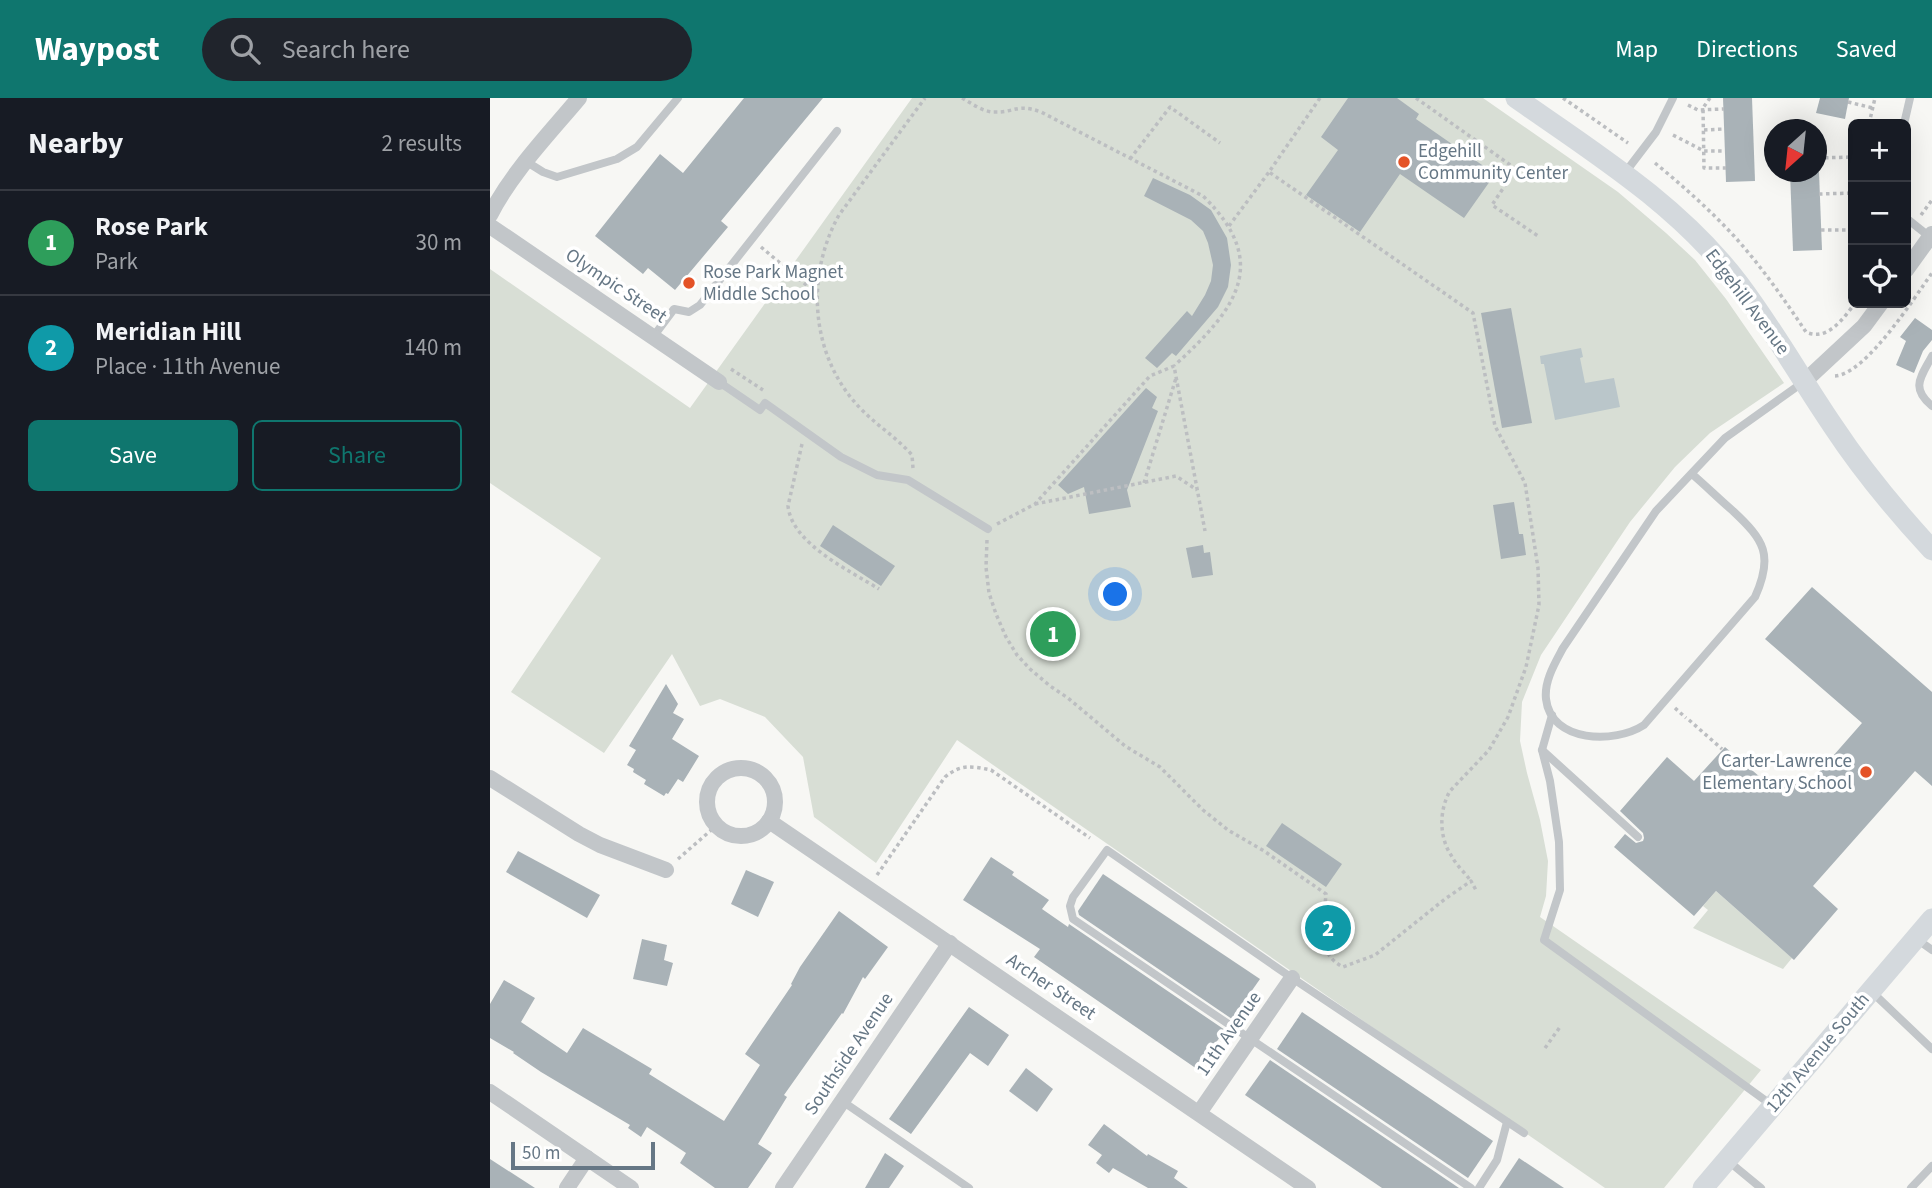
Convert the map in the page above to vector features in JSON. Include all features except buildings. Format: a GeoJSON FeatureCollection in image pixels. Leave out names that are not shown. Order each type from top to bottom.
{"type":"FeatureCollection","features":[{"type":"Feature","properties":{"kind":"street"},"geometry":{"type":"LineString","coordinates":[[490,215],[498,200],[579,98]]}},
{"type":"Feature","properties":{"kind":"street","name":"Edgehill Avenue"},"geometry":{"type":"LineString","coordinates":[[1516,98],[1624,174],[1679,219],[1709,250],[1738,284],[1874,484],[1932,550]]}},
{"type":"Feature","properties":{"kind":"street","name":"Olympic Street"},"geometry":{"type":"LineString","coordinates":[[490,226],[719,382]]}},
{"type":"Feature","properties":{"kind":"street"},"geometry":{"type":"LineString","coordinates":[[1911,263],[1931,236]]}},
{"type":"Feature","properties":{"kind":"street"},"geometry":{"type":"LineString","coordinates":[[1805,381],[1864,326],[1877,308]]}},
{"type":"Feature","properties":{"kind":"street"},"geometry":{"type":"LineString","coordinates":[[742,768],[761,774],[773,789],[774,809],[769,821],[753,833],[740,835],[727,833],[717,825],[708,807],[710,788],[718,777],[742,768]]}},
{"type":"Feature","properties":{"kind":"street"},"geometry":{"type":"LineString","coordinates":[[490,778],[590,839],[666,870]]}},
{"type":"Feature","properties":{"kind":"street","name":"Archer Street"},"geometry":{"type":"LineString","coordinates":[[769,821],[1308,1188]]}},
{"type":"Feature","properties":{"kind":"street","name":"12th Avenue South"},"geometry":{"type":"LineString","coordinates":[[1703,1188],[1871,990],[1924,944],[1932,919]]}},
{"type":"Feature","properties":{"kind":"street","name":"Southside Avenue"},"geometry":{"type":"LineString","coordinates":[[783,1188],[950,943]]}},
{"type":"Feature","properties":{"kind":"street","name":"11th Avenue"},"geometry":{"type":"LineString","coordinates":[[1199,1113],[1293,978]]}},
{"type":"Feature","properties":{"kind":"street"},"geometry":{"type":"LineString","coordinates":[[490,1092],[631,1188]]}},
{"type":"Feature","properties":{"kind":"street"},"geometry":{"type":"LineString","coordinates":[[567,1188],[587,1158]]}},
{"type":"Feature","properties":{"kind":"lane"},"geometry":{"type":"LineString","coordinates":[[527,162],[557,177],[617,159],[637,147],[678,98]]}},
{"type":"Feature","properties":{"kind":"lane"},"geometry":{"type":"LineString","coordinates":[[1624,174],[1656,132],[1673,98]]}},
{"type":"Feature","properties":{"kind":"lane"},"geometry":{"type":"LineString","coordinates":[[1905,119],[1910,98]]}},
{"type":"Feature","properties":{"kind":"lane"},"geometry":{"type":"LineString","coordinates":[[653,337],[674,309],[689,312],[700,305],[837,131]]}},
{"type":"Feature","properties":{"kind":"lane"},"geometry":{"type":"LineString","coordinates":[[1911,222],[1931,236]]}},
{"type":"Feature","properties":{"kind":"lane"},"geometry":{"type":"LineString","coordinates":[[1932,356],[1919,384],[1919,391],[1932,406]]}},
{"type":"Feature","properties":{"kind":"lane"},"geometry":{"type":"LineString","coordinates":[[1692,474],[1755,532],[1763,548],[1765,564],[1755,597],[1644,725],[1634,732],[1621,736],[1587,736],[1563,727],[1552,715],[1546,702],[1552,668],[1656,510],[1725,438],[1805,381]]}},
{"type":"Feature","properties":{"kind":"lane"},"geometry":{"type":"LineString","coordinates":[[719,382],[760,410],[765,403],[841,457],[877,475],[908,480],[988,529]]}},
{"type":"Feature","properties":{"kind":"lane"},"geometry":{"type":"LineString","coordinates":[[1552,715],[1542,750],[1550,781],[1559,842],[1560,890],[1544,940],[1773,1106]]}},
{"type":"Feature","properties":{"kind":"lane"},"geometry":{"type":"LineString","coordinates":[[1542,750],[1638,837]]}},
{"type":"Feature","properties":{"kind":"lane"},"geometry":{"type":"LineString","coordinates":[[1471,1188],[1073,919],[1070,906],[1073,897],[1107,849],[1524,1133]]}},
{"type":"Feature","properties":{"kind":"lane"},"geometry":{"type":"LineString","coordinates":[[1871,990],[1932,1049]]}},
{"type":"Feature","properties":{"kind":"lane"},"geometry":{"type":"LineString","coordinates":[[842,1101],[969,1188]]}},
{"type":"Feature","properties":{"kind":"lane"},"geometry":{"type":"LineString","coordinates":[[1479,1188],[1497,1160],[1507,1122]]}},
{"type":"Feature","properties":{"kind":"lane"},"geometry":{"type":"LineString","coordinates":[[1727,1160],[1761,1188]]}},
{"type":"Feature","properties":{"kind":"lane"},"geometry":{"type":"LineString","coordinates":[[1911,1188],[1932,1166]]}},
{"type":"Feature","properties":{"kind":"path"},"geometry":{"type":"LineString","coordinates":[[908,480],[914,465],[912,455],[864,412],[837,376],[824,345],[817,294],[822,256],[838,215],[925,98]]}},
{"type":"Feature","properties":{"kind":"path"},"geometry":{"type":"LineString","coordinates":[[962,98],[995,112],[1031,108],[1203,196],[1229,226],[1240,257],[1240,275],[1235,293],[1216,325],[1174,366],[1150,376],[1035,504]]}},
{"type":"Feature","properties":{"kind":"path"},"geometry":{"type":"LineString","coordinates":[[1229,226],[1320,98]]}},
{"type":"Feature","properties":{"kind":"path"},"geometry":{"type":"LineString","coordinates":[[1416,98],[1516,169],[1492,205],[1538,236]]}},
{"type":"Feature","properties":{"kind":"path"},"geometry":{"type":"LineString","coordinates":[[1563,98],[1628,143]]}},
{"type":"Feature","properties":{"kind":"path"},"geometry":{"type":"LineString","coordinates":[[1710,98],[1703,110],[1704,168],[1726,168]]}},
{"type":"Feature","properties":{"kind":"path"},"geometry":{"type":"LineString","coordinates":[[1871,119],[1875,98]]}},
{"type":"Feature","properties":{"kind":"path"},"geometry":{"type":"LineString","coordinates":[[1848,102],[1873,108]]}},
{"type":"Feature","properties":{"kind":"path"},"geometry":{"type":"LineString","coordinates":[[1688,104],[1698,110],[1724,109]]}},
{"type":"Feature","properties":{"kind":"path"},"geometry":{"type":"LineString","coordinates":[[1130,159],[1170,107],[1220,143]]}},
{"type":"Feature","properties":{"kind":"path"},"geometry":{"type":"LineString","coordinates":[[1704,130],[1724,129]]}},
{"type":"Feature","properties":{"kind":"path"},"geometry":{"type":"LineString","coordinates":[[1674,135],[1704,151],[1725,152]]}},
{"type":"Feature","properties":{"kind":"path"},"geometry":{"type":"LineString","coordinates":[[1827,158],[1848,157]]}},
{"type":"Feature","properties":{"kind":"path"},"geometry":{"type":"LineString","coordinates":[[1655,163],[1736,238],[1764,271],[1806,332],[1822,334],[1842,320],[1851,308]]}},
{"type":"Feature","properties":{"kind":"path"},"geometry":{"type":"LineString","coordinates":[[1269,172],[1473,313],[1495,426],[1525,483],[1538,568],[1539,605],[1526,667],[1508,717],[1489,750],[1450,791],[1443,809],[1443,832],[1447,849],[1477,892]]}},
{"type":"Feature","properties":{"kind":"path"},"geometry":{"type":"LineString","coordinates":[[1819,194],[1848,193]]}},
{"type":"Feature","properties":{"kind":"path"},"geometry":{"type":"LineString","coordinates":[[1920,215],[1932,200]]}},
{"type":"Feature","properties":{"kind":"path"},"geometry":{"type":"LineString","coordinates":[[1821,230],[1848,230]]}},
{"type":"Feature","properties":{"kind":"path"},"geometry":{"type":"LineString","coordinates":[[751,239],[817,294]]}},
{"type":"Feature","properties":{"kind":"path"},"geometry":{"type":"LineString","coordinates":[[1834,377],[1843,376],[1873,351],[1932,273]]}},
{"type":"Feature","properties":{"kind":"path"},"geometry":{"type":"LineString","coordinates":[[1174,366],[1205,531]]}},
{"type":"Feature","properties":{"kind":"path"},"geometry":{"type":"LineString","coordinates":[[731,368],[771,395],[765,403]]}},
{"type":"Feature","properties":{"kind":"path"},"geometry":{"type":"LineString","coordinates":[[1144,483],[1176,376]]}},
{"type":"Feature","properties":{"kind":"path"},"geometry":{"type":"LineString","coordinates":[[805,432],[788,506],[789,515],[812,546],[878,589]]}},
{"type":"Feature","properties":{"kind":"path"},"geometry":{"type":"LineString","coordinates":[[1197,490],[1176,476],[1035,504],[988,529],[986,567],[989,593],[1006,637],[1017,655],[1050,686],[1125,746],[1160,767],[1203,810],[1228,830],[1264,851],[1326,894],[1322,942],[1333,962],[1343,967],[1375,955],[1471,881]]}},
{"type":"Feature","properties":{"kind":"path"},"geometry":{"type":"LineString","coordinates":[[1689,720],[1722,749]]}},
{"type":"Feature","properties":{"kind":"path"},"geometry":{"type":"LineString","coordinates":[[868,888],[945,778],[955,769],[971,766],[990,769],[1090,838]]}},
{"type":"Feature","properties":{"kind":"path"},"geometry":{"type":"LineString","coordinates":[[666,870],[717,825]]}},
{"type":"Feature","properties":{"kind":"path"},"geometry":{"type":"LineString","coordinates":[[1545,1048],[1560,1027]]}},
{"type":"Feature","properties":{"kind":"shaded area"},"geometry":{"type":"Polygon","coordinates":[[[912,98],[1483,98],[1618,192],[1695,260],[1726,299],[1784,383],[1710,433],[1675,467],[1630,522],[1541,655],[1522,702],[1520,741],[1548,861],[1546,896],[1540,917],[1761,1070],[1664,1188],[1605,1188],[957,740],[876,863],[814,817],[803,757],[765,717],[720,699],[700,706],[672,654],[604,753],[511,692],[601,558],[490,483],[490,269],[690,408],[912,98]]]}},
{"type":"Feature","properties":{"kind":"shaded area"},"geometry":{"type":"Polygon","coordinates":[[[1581,348],[1583,357],[1580,358],[1585,383],[1614,378],[1620,407],[1555,420],[1540,356],[1581,348]]]}},
{"type":"Feature","properties":{"kind":"shaded area"},"geometry":{"type":"Polygon","coordinates":[[[1716,891],[1792,958],[1783,969],[1693,928],[1708,910],[1703,906],[1716,891]]]}},
{"type":"Feature","properties":{"kind":"place","name":"Edgehill Community Center"},"geometry":{"type":"Point","coordinates":[1404,162]}},
{"type":"Feature","properties":{"kind":"place","name":"Rose Park Magnet Middle School"},"geometry":{"type":"Point","coordinates":[689,283]}},
{"type":"Feature","properties":{"kind":"place","name":"Rose Park"},"geometry":{"type":"Point","coordinates":[1053,634]}},
{"type":"Feature","properties":{"kind":"place","name":"Carter-Lawrence Elementary School"},"geometry":{"type":"Point","coordinates":[1866,772]}},
{"type":"Feature","properties":{"kind":"place","name":"Meridian Hill"},"geometry":{"type":"Point","coordinates":[1328,928]}}]}
